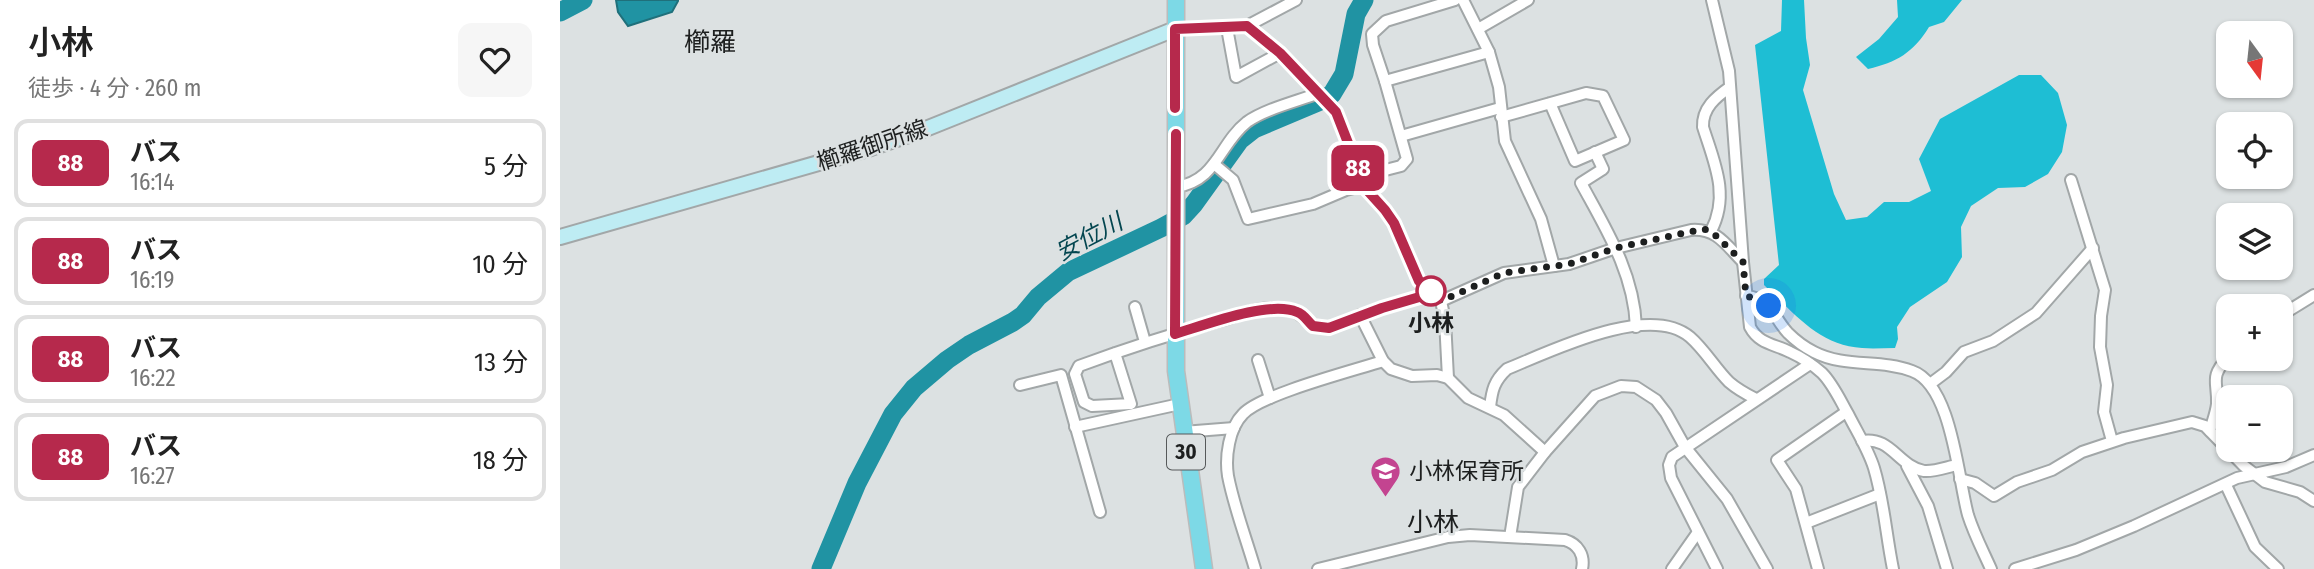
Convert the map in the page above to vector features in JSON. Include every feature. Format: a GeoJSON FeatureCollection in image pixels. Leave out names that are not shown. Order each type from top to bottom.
{"type":"FeatureCollection","features":[{"type":"Feature","properties":{"kind":"main road","name":"30"},"geometry":{"type":"LineString","coordinates":[[1176,0],[1175,334],[1183,432],[1204,569]]}},
{"type":"Feature","properties":{"kind":"main road","name":"櫛羅御所線"},"geometry":{"type":"LineString","coordinates":[[560,237],[871,148],[1175,29]]}},
{"type":"Feature","properties":{"kind":"street"},"geometry":{"type":"LineString","coordinates":[[1175,29],[1247,26],[1296,0]]}},
{"type":"Feature","properties":{"kind":"street"},"geometry":{"type":"LineString","coordinates":[[1219,167],[1238,191],[1248,219],[1313,204],[1401,166],[1407,159],[1372,34],[1378,26],[1396,17],[1455,0]]}},
{"type":"Feature","properties":{"kind":"street"},"geometry":{"type":"LineString","coordinates":[[1463,0],[1489,51],[1499,87],[1505,141],[1541,219],[1554,266]]}},
{"type":"Feature","properties":{"kind":"street"},"geometry":{"type":"LineString","coordinates":[[1478,29],[1528,0]]}},
{"type":"Feature","properties":{"kind":"street"},"geometry":{"type":"LineString","coordinates":[[1712,0],[1726,52],[1750,327],[1764,343],[1787,350],[1810,364],[1829,382],[1874,468],[1893,569]]}},
{"type":"Feature","properties":{"kind":"street"},"geometry":{"type":"LineString","coordinates":[[1247,26],[1280,53],[1329,103],[1342,124],[1363,181],[1394,223],[1419,281],[1437,297],[1445,320],[1448,378]]}},
{"type":"Feature","properties":{"kind":"street"},"geometry":{"type":"LineString","coordinates":[[1227,28],[1237,77],[1280,53]]}},
{"type":"Feature","properties":{"kind":"street"},"geometry":{"type":"LineString","coordinates":[[1385,81],[1489,51]]}},
{"type":"Feature","properties":{"kind":"street"},"geometry":{"type":"LineString","coordinates":[[1711,231],[1720,209],[1720,181],[1702,117],[1713,100],[1730,87]]}},
{"type":"Feature","properties":{"kind":"street"},"geometry":{"type":"LineString","coordinates":[[1176,187],[1199,180],[1219,167],[1238,130],[1249,121],[1319,93]]}},
{"type":"Feature","properties":{"kind":"street"},"geometry":{"type":"LineString","coordinates":[[1401,136],[1586,93],[1603,96],[1624,139],[1575,161],[1550,103]]}},
{"type":"Feature","properties":{"kind":"street"},"geometry":{"type":"LineString","coordinates":[[1595,152],[1603,169],[1581,183],[1625,268],[1631,288],[1636,327]]}},
{"type":"Feature","properties":{"kind":"street"},"geometry":{"type":"LineString","coordinates":[[2071,180],[2105,290],[2100,347],[2108,385],[2104,412],[2112,441]]}},
{"type":"Feature","properties":{"kind":"street"},"geometry":{"type":"LineString","coordinates":[[1115,353],[1131,404],[1092,407],[1084,402],[1075,374],[1079,366],[1145,342],[1271,307],[1295,310],[1313,326],[1321,328],[1339,325],[1360,315],[1437,297],[1504,273],[1582,260],[1616,248],[1691,230],[1711,231],[1743,262]]}},
{"type":"Feature","properties":{"kind":"street"},"geometry":{"type":"LineString","coordinates":[[1930,384],[1946,372],[1964,352],[1993,341],[2036,313],[2093,248]]}},
{"type":"Feature","properties":{"kind":"street"},"geometry":{"type":"LineString","coordinates":[[2293,308],[2314,295]]}},
{"type":"Feature","properties":{"kind":"street"},"geometry":{"type":"LineString","coordinates":[[1746,296],[1762,300],[1786,331],[1813,351],[1843,362],[1912,371],[1924,377],[1945,417],[1972,529],[1991,569]]}},
{"type":"Feature","properties":{"kind":"street"},"geometry":{"type":"LineString","coordinates":[[1135,307],[1145,342]]}},
{"type":"Feature","properties":{"kind":"street"},"geometry":{"type":"LineString","coordinates":[[1360,315],[1383,361],[1391,369],[1412,376],[1437,375],[1448,378],[1468,398],[1504,415],[1545,452]]}},
{"type":"Feature","properties":{"kind":"street"},"geometry":{"type":"LineString","coordinates":[[1490,407],[1493,386],[1507,369],[1589,336],[1636,327],[1667,327],[1680,330],[1692,338],[1729,382],[1756,399]]}},
{"type":"Feature","properties":{"kind":"street"},"geometry":{"type":"LineString","coordinates":[[1255,569],[1228,474],[1228,450],[1240,416],[1270,398],[1383,361]]}},
{"type":"Feature","properties":{"kind":"street"},"geometry":{"type":"LineString","coordinates":[[1247,371],[1260,364],[1270,398]]}},
{"type":"Feature","properties":{"kind":"street"},"geometry":{"type":"LineString","coordinates":[[1717,569],[1668,472],[1672,457],[1810,364]]}},
{"type":"Feature","properties":{"kind":"street"},"geometry":{"type":"LineString","coordinates":[[2210,432],[2217,405],[2217,371]]}},
{"type":"Feature","properties":{"kind":"street"},"geometry":{"type":"LineString","coordinates":[[1020,384],[1060,375],[1100,512]]}},
{"type":"Feature","properties":{"kind":"street"},"geometry":{"type":"LineString","coordinates":[[1510,537],[1518,488],[1545,452],[1595,396],[1621,386],[1636,387],[1656,400],[1685,447],[1727,499],[1767,569]]}},
{"type":"Feature","properties":{"kind":"street"},"geometry":{"type":"LineString","coordinates":[[1076,427],[1180,404]]}},
{"type":"Feature","properties":{"kind":"street"},"geometry":{"type":"LineString","coordinates":[[1818,569],[1796,489],[1777,460],[1846,412]]}},
{"type":"Feature","properties":{"kind":"street"},"geometry":{"type":"LineString","coordinates":[[1960,479],[1975,483],[1994,496],[2017,482],[2052,470],[2082,452],[2112,441],[2192,422],[2205,426],[2254,474],[2273,485],[2300,492],[2314,501]]}},
{"type":"Feature","properties":{"kind":"street"},"geometry":{"type":"LineString","coordinates":[[1183,432],[1234,428]]}},
{"type":"Feature","properties":{"kind":"street"},"geometry":{"type":"LineString","coordinates":[[1862,441],[1878,441],[1895,452],[1907,466],[1928,506],[1947,569]]}},
{"type":"Feature","properties":{"kind":"street"},"geometry":{"type":"LineString","coordinates":[[2015,569],[2076,551],[2237,478],[2286,467],[2314,455]]}},
{"type":"Feature","properties":{"kind":"street"},"geometry":{"type":"LineString","coordinates":[[1907,466],[1927,471],[1957,465]]}},
{"type":"Feature","properties":{"kind":"street"},"geometry":{"type":"LineString","coordinates":[[2226,485],[2255,547],[2278,569]]}},
{"type":"Feature","properties":{"kind":"street"},"geometry":{"type":"LineString","coordinates":[[1806,523],[1880,494]]}},
{"type":"Feature","properties":{"kind":"street"},"geometry":{"type":"LineString","coordinates":[[1672,569],[1698,532]]}},
{"type":"Feature","properties":{"kind":"street"},"geometry":{"type":"LineString","coordinates":[[1318,569],[1448,537],[1565,540],[1579,549],[1582,569]]}},
{"type":"Feature","properties":{"kind":"shaded area"},"geometry":{"type":"Polygon","coordinates":[[[616,0],[678,1],[672,12],[628,26],[618,12],[616,0]]]}},
{"type":"Feature","properties":{"kind":"shaded area"},"geometry":{"type":"Polygon","coordinates":[[[1782,0],[1804,0],[1810,65],[1803,90],[1834,194],[1846,220],[1867,217],[1884,202],[1909,202],[1931,191],[1919,159],[1940,119],[2019,75],[2041,75],[2058,93],[2067,125],[2062,152],[2048,174],[2025,187],[1998,188],[1971,206],[1961,227],[1962,257],[1947,282],[1910,307],[1897,327],[1898,339],[1895,348],[1862,348],[1833,341],[1808,326],[1764,285],[1764,279],[1779,265],[1755,45],[1781,31],[1782,0]]]}},
{"type":"Feature","properties":{"kind":"shaded area"},"geometry":{"type":"Polygon","coordinates":[[[1897,0],[1962,0],[1944,22],[1929,27],[1910,50],[1888,63],[1868,69],[1856,57],[1879,39],[1898,17],[1897,0]]]}},
{"type":"Feature","properties":{"kind":"waterway"},"geometry":{"type":"LineString","coordinates":[[560,12],[583,0]]}},
{"type":"Feature","properties":{"kind":"waterway","name":"安位川"},"geometry":{"type":"LineString","coordinates":[[821,569],[857,483],[893,414],[914,388],[969,345],[1023,315],[1038,297],[1068,272],[1183,216],[1240,140],[1254,129],[1332,94],[1344,74],[1356,14],[1364,0]]}},
{"type":"Feature","properties":{"kind":"bus line","name":"88"},"geometry":{"type":"LineString","coordinates":[[1175,108],[1175,29],[1247,26],[1280,53],[1336,112],[1366,189],[1394,223],[1419,281],[1433,293],[1360,315],[1329,328],[1313,326],[1295,310],[1271,307],[1175,334],[1176,134]]}},
{"type":"Feature","properties":{"kind":"place","name":"小林"},"geometry":{"type":"Point","coordinates":[1431,291]}},
{"type":"Feature","properties":{"kind":"place","name":"小林保育所"},"geometry":{"type":"Point","coordinates":[1386,498]}},
{"type":"Feature","properties":{"kind":"district","name":"櫛羅"},"geometry":{"type":"Point","coordinates":[710,42]}},
{"type":"Feature","properties":{"kind":"district","name":"小林"},"geometry":{"type":"Point","coordinates":[1433,522]}},
{"type":"Feature","properties":{"kind":"route"},"geometry":{"type":"LineString","coordinates":[[1431,291],[1441,301],[1504,273],[1569,264],[1616,248],[1703,229],[1711,231],[1743,262],[1746,296],[1762,300],[1769,306]]}}]}
